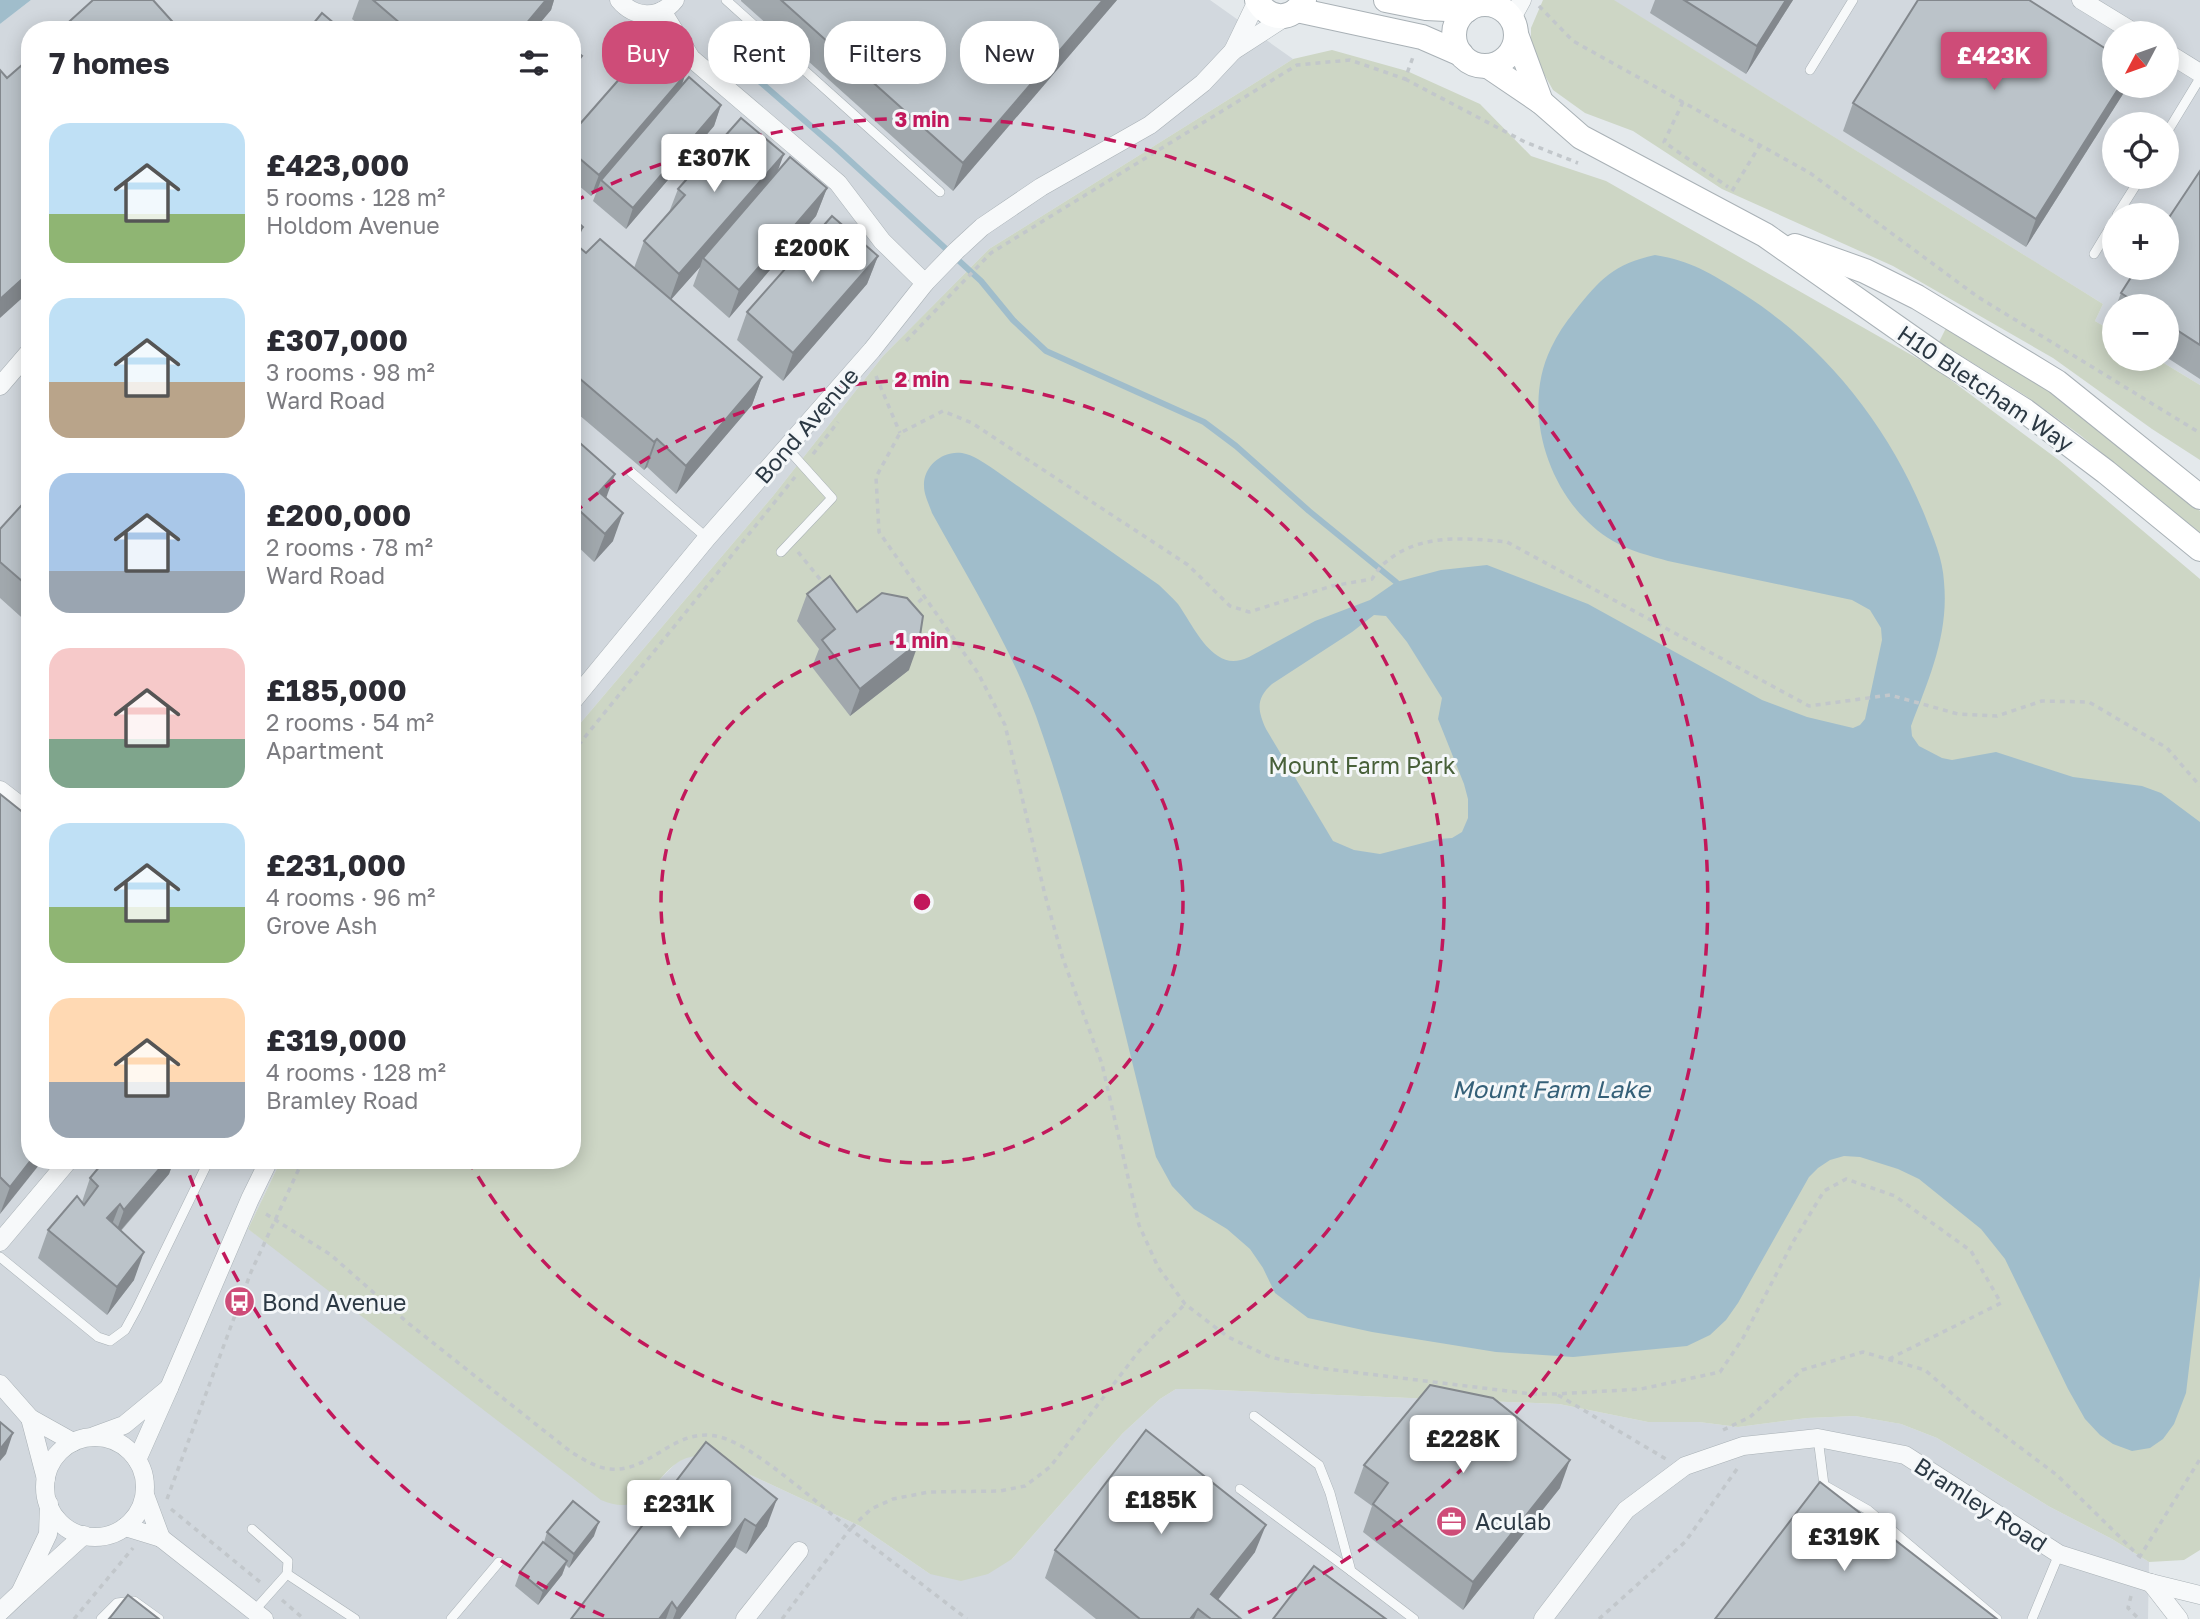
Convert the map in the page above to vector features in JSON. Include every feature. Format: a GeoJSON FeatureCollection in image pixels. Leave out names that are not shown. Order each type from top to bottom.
{"type":"FeatureCollection","features":[{"type":"Feature","properties":{"kind":"street"},"geometry":{"type":"LineString","coordinates":[[619,0],[633,12],[643,15],[668,6],[691,58],[838,183],[882,241],[925,283]]}},
{"type":"Feature","properties":{"kind":"street"},"geometry":{"type":"LineString","coordinates":[[1257,1],[1266,12],[1280,17],[1296,9],[1422,37],[1461,54],[1478,65],[1497,64],[1511,54],[1517,19],[1498,6],[1426,8],[1387,0]]}},
{"type":"Feature","properties":{"kind":"street"},"geometry":{"type":"LineString","coordinates":[[2081,0],[2115,21]]}},
{"type":"Feature","properties":{"kind":"street","name":"Bond Avenue"},"geometry":{"type":"LineString","coordinates":[[1233,51],[1257,1]]}},
{"type":"Feature","properties":{"kind":"street"},"geometry":{"type":"LineString","coordinates":[[1461,54],[1454,35],[1456,26],[1477,5]]}},
{"type":"Feature","properties":{"kind":"street","name":"Bond Avenue"},"geometry":{"type":"LineString","coordinates":[[581,684],[872,350],[951,255],[982,227],[1041,187],[1150,125],[1203,83],[1233,51],[1296,9]]}},
{"type":"Feature","properties":{"kind":"street","name":"H10 Bletcham Way"},"geometry":{"type":"LineString","coordinates":[[1517,19],[1541,102]]}},
{"type":"Feature","properties":{"kind":"street"},"geometry":{"type":"LineString","coordinates":[[2179,60],[2200,73]]}},
{"type":"Feature","properties":{"kind":"street","name":"H10 Bletcham Way"},"geometry":{"type":"LineString","coordinates":[[1488,66],[1541,102],[1581,137],[1765,235],[1938,357],[2025,411],[2106,472],[2200,549]]}},
{"type":"Feature","properties":{"kind":"street","name":"H10 Bletcham Way"},"geometry":{"type":"LineString","coordinates":[[1765,235],[1865,271],[1917,297],[2057,382],[2185,481]]}},
{"type":"Feature","properties":{"kind":"street"},"geometry":{"type":"LineString","coordinates":[[0,386],[21,362]]}},
{"type":"Feature","properties":{"kind":"street"},"geometry":{"type":"LineString","coordinates":[[0,790],[21,806]]}},
{"type":"Feature","properties":{"kind":"street"},"geometry":{"type":"LineString","coordinates":[[0,1242],[61,1169]]}},
{"type":"Feature","properties":{"kind":"street"},"geometry":{"type":"LineString","coordinates":[[137,1460],[265,1169]]}},
{"type":"Feature","properties":{"kind":"street"},"geometry":{"type":"LineString","coordinates":[[0,1384],[30,1418],[73,1442]]}},
{"type":"Feature","properties":{"kind":"street"},"geometry":{"type":"LineString","coordinates":[[46,1479],[55,1458],[73,1442],[124,1425],[169,1388]]}},
{"type":"Feature","properties":{"kind":"street"},"geometry":{"type":"LineString","coordinates":[[20,1593],[48,1534],[46,1479],[30,1418]]}},
{"type":"Feature","properties":{"kind":"street"},"geometry":{"type":"LineString","coordinates":[[91,1437],[117,1442],[137,1460],[145,1483],[153,1535]]}},
{"type":"Feature","properties":{"kind":"street","name":"Bramley Road"},"geometry":{"type":"LineString","coordinates":[[1544,1619],[1626,1510],[1685,1466],[1743,1446],[1818,1438],[1905,1455],[2059,1554],[2144,1581],[2200,1595]]}},
{"type":"Feature","properties":{"kind":"street"},"geometry":{"type":"LineString","coordinates":[[49,1504],[63,1524],[84,1535],[109,1535],[125,1527],[138,1513],[145,1495]]}},
{"type":"Feature","properties":{"kind":"street"},"geometry":{"type":"LineString","coordinates":[[125,1527],[153,1535],[259,1615]]}},
{"type":"Feature","properties":{"kind":"street"},"geometry":{"type":"LineString","coordinates":[[0,1612],[84,1535]]}},
{"type":"Feature","properties":{"kind":"street"},"geometry":{"type":"LineString","coordinates":[[746,1619],[799,1550]]}},
{"type":"Feature","properties":{"kind":"street"},"geometry":{"type":"LineString","coordinates":[[2144,1581],[2179,1619]]}},
{"type":"Feature","properties":{"kind":"lane"},"geometry":{"type":"LineString","coordinates":[[726,0],[940,192]]}},
{"type":"Feature","properties":{"kind":"lane"},"geometry":{"type":"LineString","coordinates":[[1810,69],[1853,0]]}},
{"type":"Feature","properties":{"kind":"lane"},"geometry":{"type":"LineString","coordinates":[[2179,113],[2200,78]]}},
{"type":"Feature","properties":{"kind":"lane"},"geometry":{"type":"LineString","coordinates":[[2094,254],[2102,241]]}},
{"type":"Feature","properties":{"kind":"lane"},"geometry":{"type":"LineString","coordinates":[[781,552],[832,498],[787,448]]}},
{"type":"Feature","properties":{"kind":"lane"},"geometry":{"type":"LineString","coordinates":[[631,472],[707,538]]}},
{"type":"Feature","properties":{"kind":"lane"},"geometry":{"type":"LineString","coordinates":[[0,1257],[98,1337],[110,1341],[125,1329],[137,1308],[205,1169]]}},
{"type":"Feature","properties":{"kind":"lane"},"geometry":{"type":"LineString","coordinates":[[1254,1416],[1319,1465],[1330,1493],[1351,1571]]}},
{"type":"Feature","properties":{"kind":"lane"},"geometry":{"type":"LineString","coordinates":[[1818,1438],[1824,1485],[1868,1510],[1997,1619]]}},
{"type":"Feature","properties":{"kind":"lane"},"geometry":{"type":"LineString","coordinates":[[1240,1489],[1414,1619]]}},
{"type":"Feature","properties":{"kind":"lane"},"geometry":{"type":"LineString","coordinates":[[252,1529],[288,1561],[287,1574],[272,1592],[259,1615]]}},
{"type":"Feature","properties":{"kind":"lane"},"geometry":{"type":"LineString","coordinates":[[2032,1619],[2059,1554]]}},
{"type":"Feature","properties":{"kind":"lane"},"geometry":{"type":"LineString","coordinates":[[451,1619],[499,1562]]}},
{"type":"Feature","properties":{"kind":"lane"},"geometry":{"type":"LineString","coordinates":[[287,1574],[355,1619]]}},
{"type":"Feature","properties":{"kind":"lane"},"geometry":{"type":"LineString","coordinates":[[101,1619],[117,1603],[134,1601],[159,1619]]}},
{"type":"Feature","properties":{"kind":"path"},"geometry":{"type":"LineString","coordinates":[[1533,0],[1573,41],[1811,173],[1978,297],[2200,433]]}},
{"type":"Feature","properties":{"kind":"path"},"geometry":{"type":"LineString","coordinates":[[902,345],[991,253],[1297,65],[1350,61],[1405,79],[1422,37]]}},
{"type":"Feature","properties":{"kind":"path"},"geometry":{"type":"LineString","coordinates":[[1683,102],[1664,142],[1733,191]]}},
{"type":"Feature","properties":{"kind":"path"},"geometry":{"type":"LineString","coordinates":[[867,384],[875,374],[900,433]]}},
{"type":"Feature","properties":{"kind":"path"},"geometry":{"type":"LineString","coordinates":[[1889,1359],[2001,1303],[1971,1251],[1895,1196],[1846,1180],[1824,1191],[1793,1242],[1743,1338],[1720,1372],[1641,1389],[1556,1394],[1319,1368],[1270,1357],[1228,1337],[1185,1304],[1158,1267],[1139,1225],[1102,1064],[1063,959],[1005,725],[978,673],[879,532],[876,477],[900,433],[943,411],[972,423],[1188,565],[1230,606],[1250,612],[1332,586],[1371,579],[1386,561],[1423,541],[1473,539],[1507,542],[1809,706],[1890,695],[1958,714],[1997,716],[2042,701],[2089,702],[2166,748],[2200,786]]}},
{"type":"Feature","properties":{"kind":"path"},"geometry":{"type":"LineString","coordinates":[[581,742],[843,415]]}},
{"type":"Feature","properties":{"kind":"path"},"geometry":{"type":"LineString","coordinates":[[790,542],[827,589]]}},
{"type":"Feature","properties":{"kind":"path"},"geometry":{"type":"LineString","coordinates":[[908,611],[924,597]]}},
{"type":"Feature","properties":{"kind":"path"},"geometry":{"type":"LineString","coordinates":[[299,1169],[251,1272],[165,1504],[304,1619]]}},
{"type":"Feature","properties":{"kind":"path"},"geometry":{"type":"LineString","coordinates":[[274,1221],[331,1255],[408,1323],[571,1452],[590,1463],[610,1469],[628,1468],[684,1438],[698,1435],[719,1437],[756,1455],[967,1619]]}},
{"type":"Feature","properties":{"kind":"path"},"geometry":{"type":"LineString","coordinates":[[782,1619],[850,1529],[871,1509],[893,1499],[929,1492],[1000,1491],[1025,1486],[1049,1467],[1139,1351],[1185,1304]]}},
{"type":"Feature","properties":{"kind":"path"},"geometry":{"type":"LineString","coordinates":[[1714,1435],[1750,1416],[1802,1370],[1863,1352],[1925,1370],[1972,1411],[2058,1476],[2139,1556],[2144,1581]]}},
{"type":"Feature","properties":{"kind":"path"},"geometry":{"type":"LineString","coordinates":[[1556,1394],[1666,1459]]}},
{"type":"Feature","properties":{"kind":"path"},"geometry":{"type":"LineString","coordinates":[[1599,1619],[1685,1542],[1740,1466],[1750,1416]]}},
{"type":"Feature","properties":{"kind":"path"},"geometry":{"type":"LineString","coordinates":[[2139,1556],[2200,1459]]}},
{"type":"Feature","properties":{"kind":"path"},"geometry":{"type":"LineString","coordinates":[[74,1619],[153,1535]]}},
{"type":"Feature","properties":{"kind":"shaded area"},"geometry":{"type":"Polygon","coordinates":[[[31,0],[1210,0],[1293,59],[989,249],[883,356],[773,496],[581,722],[581,21],[21,21],[21,1169],[277,1169],[248,1229],[637,1503],[676,1463],[689,1456],[703,1455],[860,1526],[930,1574],[1012,1559],[1123,1433],[1160,1399],[1176,1389],[1559,1404],[1648,1422],[1699,1422],[1738,1427],[1807,1418],[1855,1416],[1901,1424],[1937,1438],[2050,1507],[2112,1539],[2149,1562],[2148,1619],[0,1619],[0,24],[31,0]]]}},
{"type":"Feature","properties":{"kind":"shaded area"},"geometry":{"type":"Polygon","coordinates":[[[1613,0],[2200,0],[2200,385],[2177,371],[2179,371],[2179,294],[2102,294],[2102,303],[1613,0]]]}},
{"type":"Feature","properties":{"kind":"shaded area"},"geometry":{"type":"Polygon","coordinates":[[[2102,306],[2102,325],[2095,321],[2102,306]]]}},
{"type":"Feature","properties":{"kind":"green space"},"geometry":{"type":"Polygon","coordinates":[[[1543,0],[1614,0],[2102,303],[2095,321],[2102,325],[2102,371],[2177,371],[2200,385],[2200,460],[2053,358],[1893,266],[1722,189],[1633,131],[1585,113],[1553,90],[1531,51],[1531,28],[1543,0]]]}},
{"type":"Feature","properties":{"kind":"green space","name":"Mount Farm Park"},"geometry":{"type":"Polygon","coordinates":[[[1332,50],[1407,71],[1480,104],[1531,156],[1606,181],[1936,369],[2060,461],[2200,579],[2200,1550],[2184,1560],[2149,1562],[2112,1539],[2050,1507],[1937,1438],[1901,1424],[1855,1416],[1807,1418],[1738,1427],[1699,1422],[1648,1422],[1559,1404],[1176,1389],[1160,1399],[1123,1433],[1012,1559],[988,1574],[961,1581],[930,1574],[860,1526],[714,1458],[694,1456],[679,1461],[647,1494],[635,1502],[620,1505],[601,1500],[248,1229],[277,1169],[581,1169],[581,722],[773,496],[883,356],[989,249],[1293,59],[1332,50]]]}},
{"type":"Feature","properties":{"kind":"green space"},"geometry":{"type":"Polygon","coordinates":[[[1947,326],[2064,400],[2196,507],[2200,511],[2200,533],[2080,435],[2026,396],[1939,342],[1947,326]]]}},
{"type":"Feature","properties":{"kind":"water"},"geometry":{"type":"Polygon","coordinates":[[[0,0],[31,0],[0,24],[0,0]]]}},
{"type":"Feature","properties":{"kind":"water","name":"Mount Farm Lake"},"geometry":{"type":"Polygon","coordinates":[[[1655,255],[1690,264],[1720,279],[1772,314],[1800,337],[1851,390],[1892,450],[1925,516],[1940,557],[1944,582],[1941,638],[1911,726],[1912,736],[1919,746],[1952,760],[1996,752],[2073,777],[2142,786],[2161,793],[2200,822],[2200,1276],[2186,1393],[2174,1424],[2163,1439],[2150,1448],[2132,1451],[2113,1444],[2085,1419],[2005,1259],[1981,1229],[1919,1179],[1860,1157],[1844,1156],[1830,1160],[1809,1177],[1738,1303],[1726,1320],[1710,1335],[1687,1346],[1573,1357],[1496,1352],[1372,1332],[1308,1318],[1275,1293],[1250,1249],[1227,1229],[1194,1209],[1172,1186],[1156,1157],[1101,935],[1071,825],[1036,716],[1014,663],[932,513],[924,489],[927,472],[936,461],[948,454],[962,453],[985,463],[1159,585],[1178,604],[1206,646],[1229,661],[1249,657],[1315,621],[1370,600],[1396,582],[1441,570],[1487,565],[1588,604],[1762,700],[1807,717],[1853,728],[1860,725],[1865,719],[1882,640],[1881,628],[1870,610],[1852,600],[1668,561],[1626,548],[1591,525],[1573,505],[1558,481],[1540,428],[1538,401],[1542,373],[1551,348],[1567,320],[1600,282],[1618,268],[1655,255]],[[1374,615],[1272,684],[1263,695],[1260,705],[1266,729],[1333,841],[1354,850],[1380,854],[1452,838],[1462,832],[1468,818],[1468,799],[1464,784],[1438,719],[1442,698],[1407,642],[1386,616],[1374,615]]]}},
{"type":"Feature","properties":{"kind":"building"},"geometry":{"type":"Polygon","coordinates":[[[93,0],[153,0],[172,21],[70,21],[93,0]]]}},
{"type":"Feature","properties":{"kind":"building"},"geometry":{"type":"Polygon","coordinates":[[[373,0],[546,0],[528,21],[398,21],[373,0]]]}},
{"type":"Feature","properties":{"kind":"building"},"geometry":{"type":"Polygon","coordinates":[[[781,0],[1103,0],[1059,51],[1059,21],[960,21],[960,84],[1031,84],[963,163],[875,84],[946,84],[946,21],[824,21],[824,39],[810,26],[810,21],[804,21],[781,0]]]}},
{"type":"Feature","properties":{"kind":"building"},"geometry":{"type":"Polygon","coordinates":[[[1684,0],[1786,0],[1757,46],[1684,0]]]}},
{"type":"Feature","properties":{"kind":"building"},"geometry":{"type":"Polygon","coordinates":[[[1918,0],[2029,0],[2102,46],[2102,98],[2112,98],[2036,219],[1853,103],[1918,0]]]}},
{"type":"Feature","properties":{"kind":"building"},"geometry":{"type":"Polygon","coordinates":[[[322,13],[331,21],[315,21],[322,13]]]}},
{"type":"Feature","properties":{"kind":"building"},"geometry":{"type":"Polygon","coordinates":[[[21,66],[21,280],[0,299],[0,70],[7,78],[21,66]]]}},
{"type":"Feature","properties":{"kind":"building"},"geometry":{"type":"Polygon","coordinates":[[[694,81],[721,105],[633,208],[601,180],[683,84],[694,84],[694,81]]]}},
{"type":"Feature","properties":{"kind":"building"},"geometry":{"type":"Polygon","coordinates":[[[615,84],[677,84],[599,175],[581,160],[581,123],[615,84]]]}},
{"type":"Feature","properties":{"kind":"building"},"geometry":{"type":"Polygon","coordinates":[[[741,118],[784,154],[679,274],[644,241],[685,195],[678,189],[741,118]]]}},
{"type":"Feature","properties":{"kind":"building"},"geometry":{"type":"Polygon","coordinates":[[[790,157],[827,188],[739,290],[703,258],[790,157]]]}},
{"type":"Feature","properties":{"kind":"building"},"geometry":{"type":"Polygon","coordinates":[[[2200,171],[2200,345],[2179,331],[2179,294],[2121,293],[2129,280],[2179,280],[2179,203],[2200,171]]]}},
{"type":"Feature","properties":{"kind":"building"},"geometry":{"type":"Polygon","coordinates":[[[832,216],[878,256],[793,353],[747,312],[832,216]]]}},
{"type":"Feature","properties":{"kind":"building"},"geometry":{"type":"Polygon","coordinates":[[[600,239],[762,377],[686,466],[657,439],[654,442],[581,380],[581,249],[586,253],[600,239]]]}},
{"type":"Feature","properties":{"kind":"building"},"geometry":{"type":"Polygon","coordinates":[[[581,444],[615,474],[599,492],[623,513],[605,534],[581,512],[581,444]]]}},
{"type":"Feature","properties":{"kind":"building"},"geometry":{"type":"Polygon","coordinates":[[[21,506],[21,580],[0,562],[0,529],[21,506]]]}},
{"type":"Feature","properties":{"kind":"building"},"geometry":{"type":"Polygon","coordinates":[[[830,576],[857,612],[882,593],[907,598],[923,616],[919,642],[860,689],[822,640],[835,629],[807,594],[830,576]]]}},
{"type":"Feature","properties":{"kind":"building"},"geometry":{"type":"Polygon","coordinates":[[[0,794],[21,811],[21,1169],[24,1169],[10,1187],[0,1177],[0,794]]]}},
{"type":"Feature","properties":{"kind":"building"},"geometry":{"type":"Polygon","coordinates":[[[98,1169],[159,1169],[124,1210],[120,1204],[107,1218],[144,1252],[117,1287],[48,1230],[77,1196],[84,1205],[98,1186],[90,1178],[98,1169]]]}},
{"type":"Feature","properties":{"kind":"building","name":"Aculab"},"geometry":{"type":"Polygon","coordinates":[[[1430,1385],[1493,1398],[1570,1460],[1473,1582],[1373,1504],[1388,1483],[1364,1465],[1430,1385]]]}},
{"type":"Feature","properties":{"kind":"building"},"geometry":{"type":"Polygon","coordinates":[[[0,1422],[13,1433],[0,1449],[0,1422]]]}},
{"type":"Feature","properties":{"kind":"building"},"geometry":{"type":"Polygon","coordinates":[[[1146,1430],[1266,1525],[1211,1594],[1241,1619],[1211,1619],[1198,1609],[1190,1619],[1140,1619],[1055,1550],[1146,1430]]]}},
{"type":"Feature","properties":{"kind":"building"},"geometry":{"type":"Polygon","coordinates":[[[706,1442],[777,1499],[756,1526],[745,1519],[677,1609],[672,1602],[659,1619],[571,1619],[706,1442]]]}},
{"type":"Feature","properties":{"kind":"building"},"geometry":{"type":"Polygon","coordinates":[[[1820,1482],[1997,1619],[1715,1619],[1820,1482]]]}},
{"type":"Feature","properties":{"kind":"building"},"geometry":{"type":"Polygon","coordinates":[[[573,1501],[599,1522],[574,1554],[547,1532],[573,1501]]]}},
{"type":"Feature","properties":{"kind":"building"},"geometry":{"type":"Polygon","coordinates":[[[543,1542],[567,1561],[543,1591],[520,1572],[543,1542]]]}},
{"type":"Feature","properties":{"kind":"building"},"geometry":{"type":"Polygon","coordinates":[[[1314,1566],[1386,1619],[1273,1619],[1314,1566]]]}},
{"type":"Feature","properties":{"kind":"building"},"geometry":{"type":"Polygon","coordinates":[[[128,1595],[159,1619],[109,1619],[128,1595]]]}},
{"type":"Feature","properties":{"kind":"waterway"},"geometry":{"type":"LineString","coordinates":[[763,84],[981,281],[1013,320],[1046,351],[1204,422],[1396,582]]}},
{"type":"Feature","properties":{"kind":"place","name":"Bond Avenue"},"geometry":{"type":"Point","coordinates":[239,1302]}},
{"type":"Feature","properties":{"kind":"place","name":"Aculab"},"geometry":{"type":"Point","coordinates":[1452,1521]}}]}
